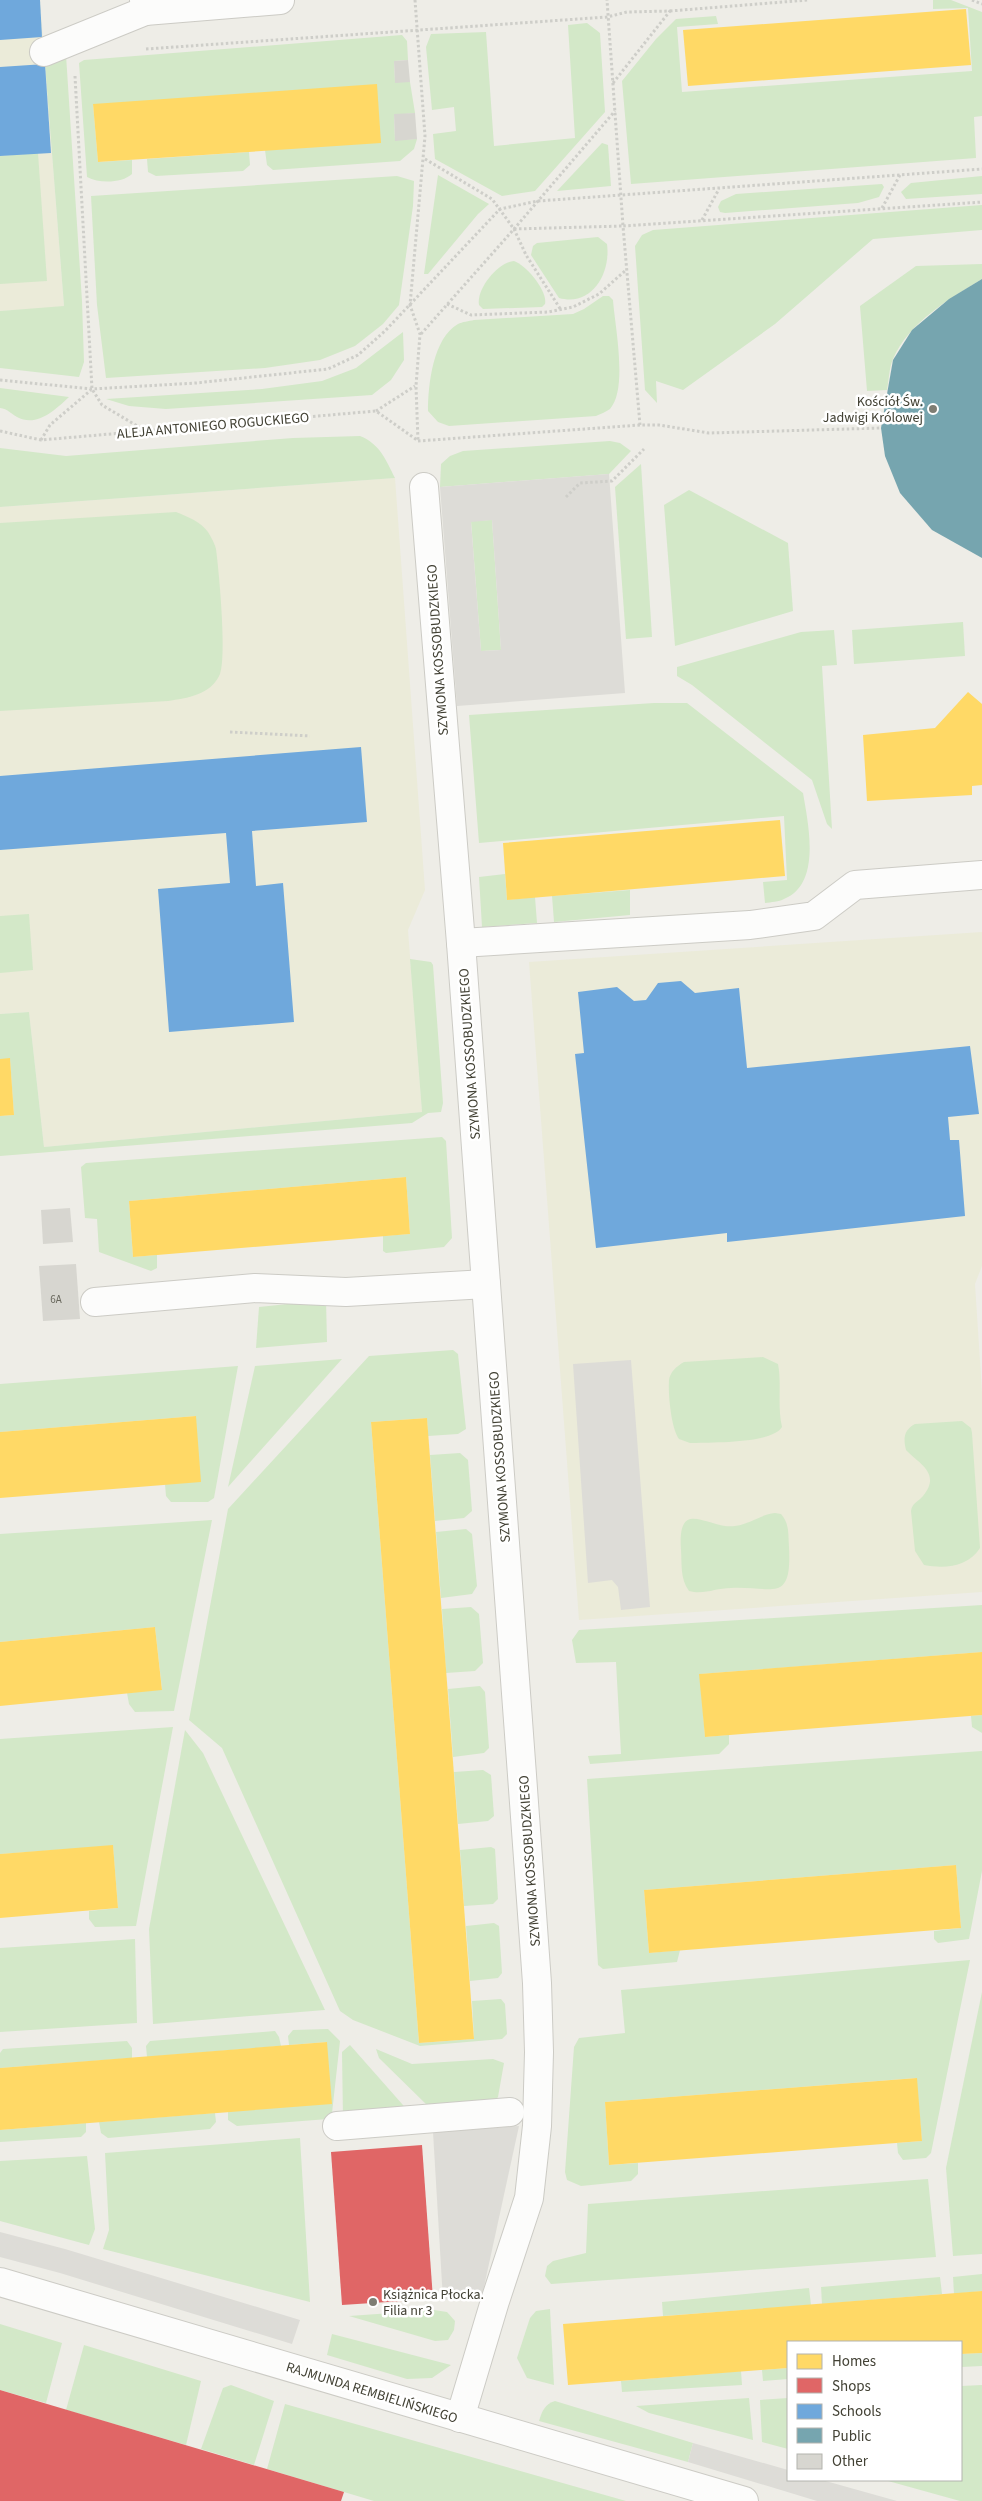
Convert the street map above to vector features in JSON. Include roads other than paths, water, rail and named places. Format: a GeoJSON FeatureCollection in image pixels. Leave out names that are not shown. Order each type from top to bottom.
{"type":"FeatureCollection","features":[{"type":"Feature","properties":{"kind":"street"},"geometry":{"type":"LineString","coordinates":[[44,52],[144,5],[280,0]]}},
{"type":"Feature","properties":{"kind":"street","name":"SZYMONA KOSSOBUDZKIEGO"},"geometry":{"type":"LineString","coordinates":[[424,487],[461,943],[537,1973],[540,2052],[538,2126],[529,2198],[460,2418]]}},
{"type":"Feature","properties":{"kind":"street"},"geometry":{"type":"LineString","coordinates":[[461,943],[759,924],[814,916],[855,885],[982,875]]}},
{"type":"Feature","properties":{"kind":"street"},"geometry":{"type":"LineString","coordinates":[[95,1302],[255,1288],[346,1292],[486,1284]]}},
{"type":"Feature","properties":{"kind":"street"},"geometry":{"type":"LineString","coordinates":[[337,2126],[510,2112]]}},
{"type":"Feature","properties":{"kind":"street","name":"RAJMUNDA REMBIELIŃSKIEGO"},"geometry":{"type":"LineString","coordinates":[[0,2282],[744,2501]]}},
{"type":"Feature","properties":{"kind":"place","name":"Kościół Św. Jadwigi Królowej"},"geometry":{"type":"Point","coordinates":[933,409]}},
{"type":"Feature","properties":{"kind":"place","name":"Książnica Płocka. Filia nr 3"},"geometry":{"type":"Point","coordinates":[373,2302]}}]}
